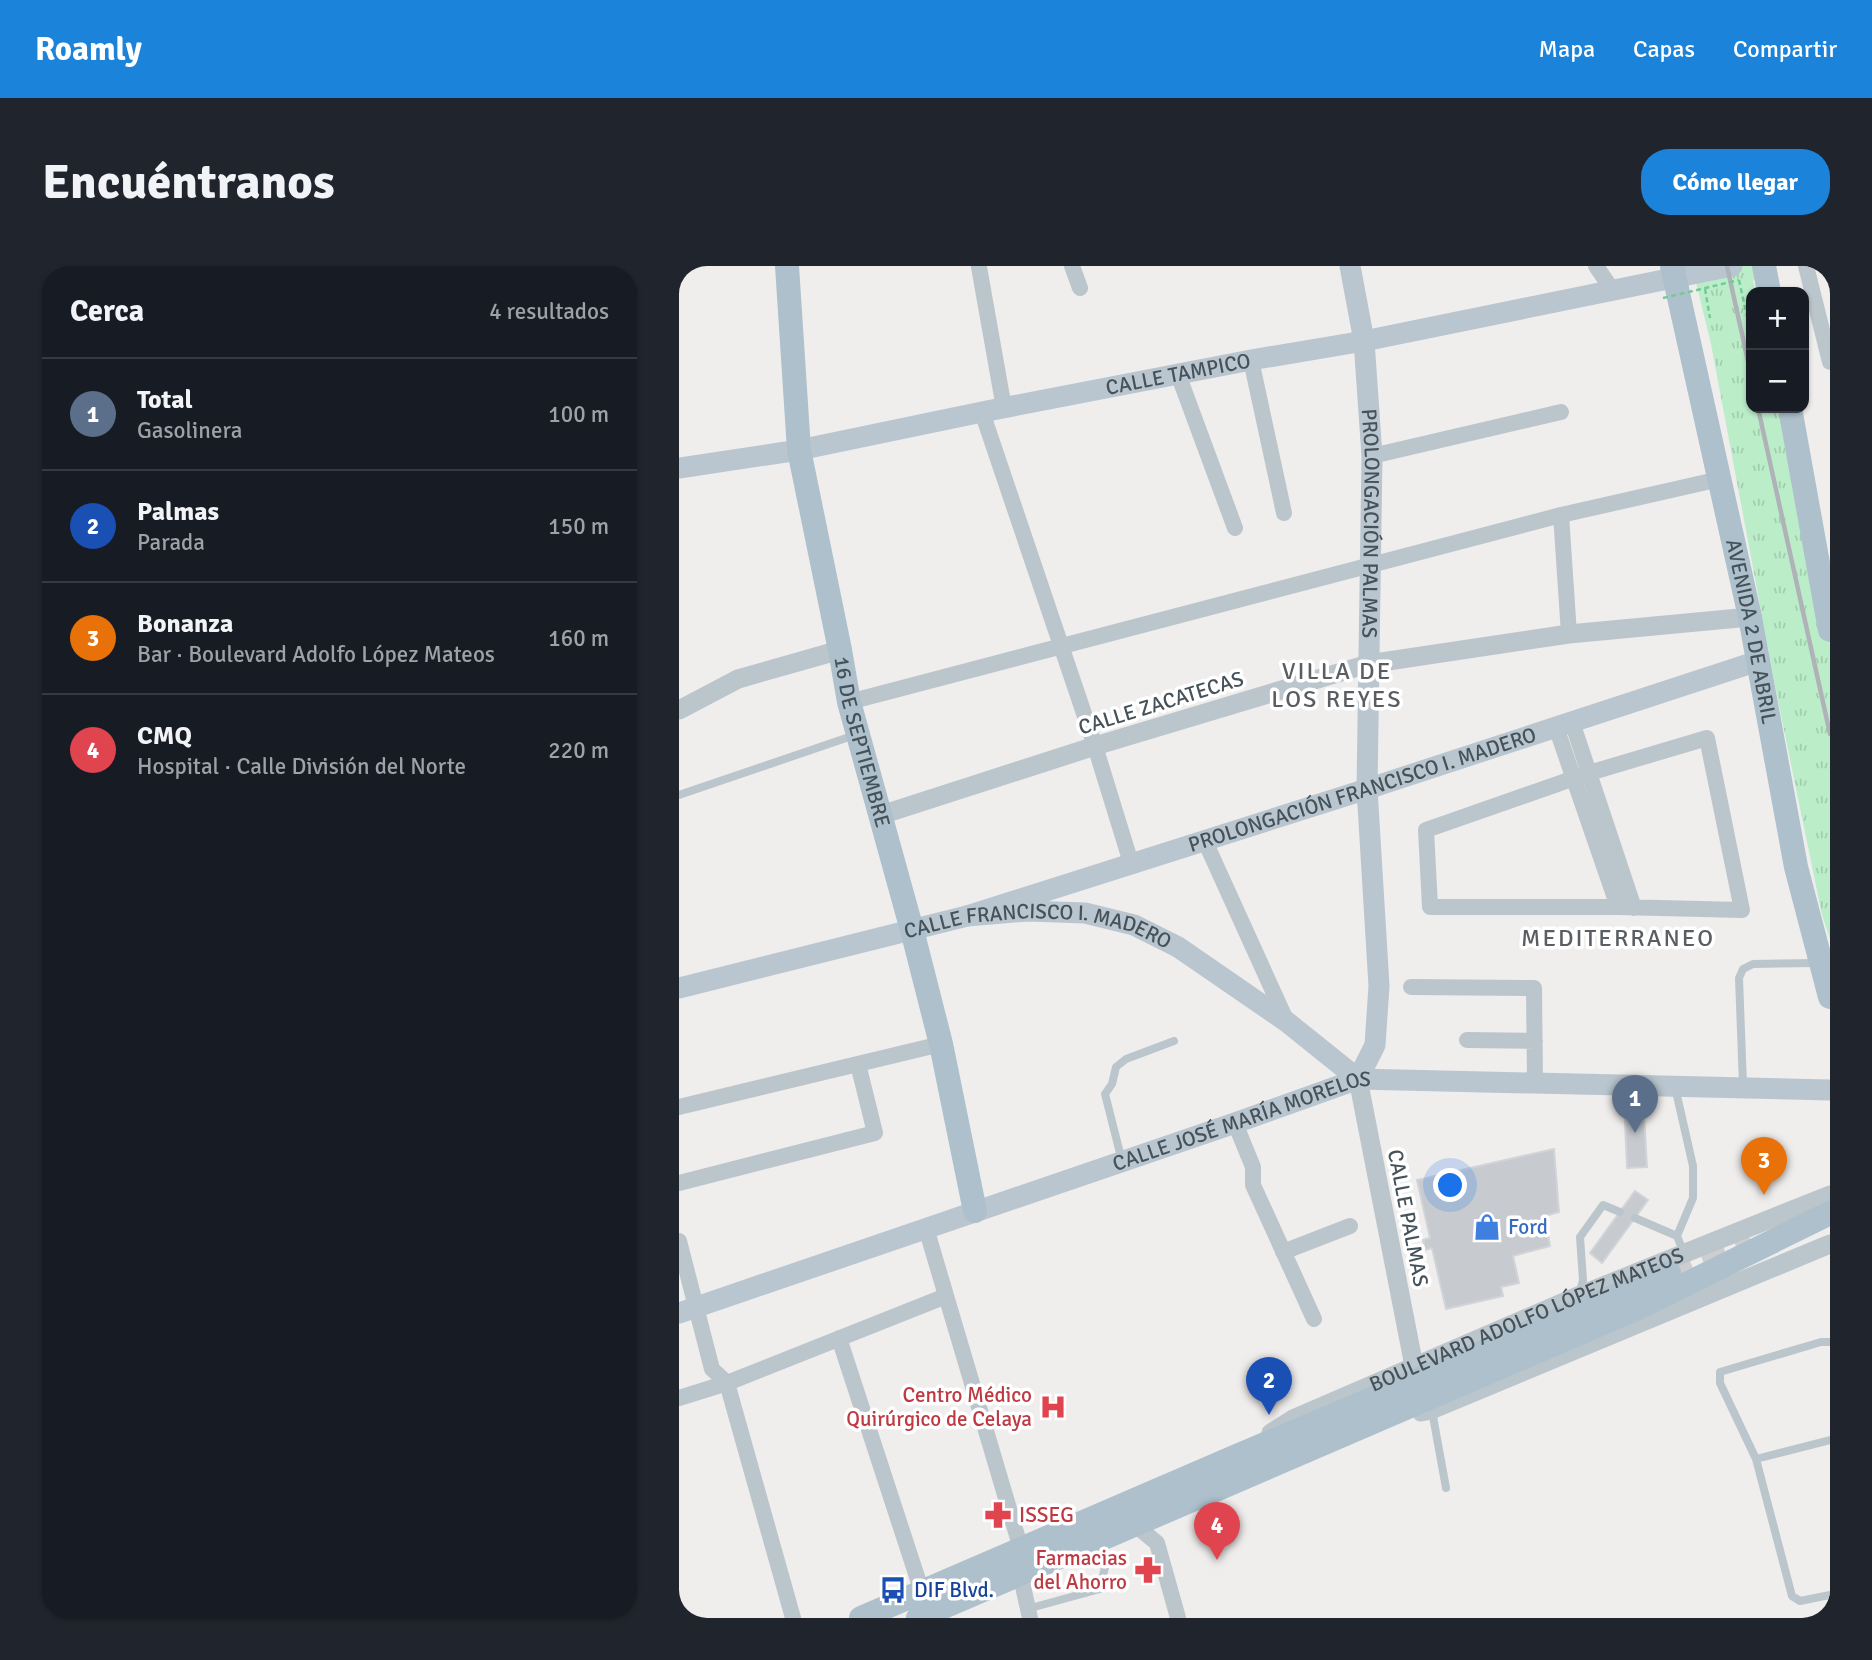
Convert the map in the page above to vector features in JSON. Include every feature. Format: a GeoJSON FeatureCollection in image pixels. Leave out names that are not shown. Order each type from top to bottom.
{"type":"FeatureCollection","features":[{"type":"Feature","properties":{"kind":"main road","name":"16 DE SEPTIEMBRE"},"geometry":{"type":"LineString","coordinates":[[787,266],[799,450],[849,702],[941,1044],[975,1211]]}},
{"type":"Feature","properties":{"kind":"main road","name":"PROLONGACIÓN PALMAS"},"geometry":{"type":"LineString","coordinates":[[1350,266],[1364,341],[1372,456],[1367,789],[1379,986],[1374,1045],[1357,1079]]}},
{"type":"Feature","properties":{"kind":"main road"},"geometry":{"type":"LineString","coordinates":[[1764,266],[1768,287]]}},
{"type":"Feature","properties":{"kind":"main road","name":"CALLE TAMPICO"},"geometry":{"type":"LineString","coordinates":[[679,468],[799,450],[982,412],[1364,341],[1613,291],[1735,273]]}},
{"type":"Feature","properties":{"kind":"main road","name":"AVENIDA 2 DE ABRIL"},"geometry":{"type":"LineString","coordinates":[[1670,281],[1720,479],[1750,617],[1796,867],[1830,997]]}},
{"type":"Feature","properties":{"kind":"main road"},"geometry":{"type":"LineString","coordinates":[[1791,413],[1829,624]]}},
{"type":"Feature","properties":{"kind":"main road","name":"PROLONGACIÓN FRANCISCO I. MADERO"},"geometry":{"type":"LineString","coordinates":[[967,916],[1758,661]]}},
{"type":"Feature","properties":{"kind":"main road","name":"CALLE FRANCISCO I. MADERO"},"geometry":{"type":"LineString","coordinates":[[679,988],[967,916],[1028,911],[1085,913],[1134,925],[1178,947],[1287,1022],[1357,1079]]}},
{"type":"Feature","properties":{"kind":"main road","name":"CALLE JOSÉ MARÍA MORELOS"},"geometry":{"type":"LineString","coordinates":[[688,1310],[1357,1079],[1830,1090]]}},
{"type":"Feature","properties":{"kind":"main road","name":"BOULEVARD ADOLFO LÓPEZ MATEOS"},"geometry":{"type":"LineString","coordinates":[[861,1618],[925,1610],[1020,1573],[1638,1308],[1830,1213]]}},
{"type":"Feature","properties":{"kind":"main road","name":"BOULEVARD ADOLFO LÓPEZ MATEOS"},"geometry":{"type":"LineString","coordinates":[[925,1610],[1021,1549],[1232,1458],[1677,1254]]}},
{"type":"Feature","properties":{"kind":"street"},"geometry":{"type":"LineString","coordinates":[[1072,266],[1080,288]]}},
{"type":"Feature","properties":{"kind":"street"},"geometry":{"type":"LineString","coordinates":[[1596,266],[1613,291]]}},
{"type":"Feature","properties":{"kind":"street"},"geometry":{"type":"LineString","coordinates":[[1806,266],[1830,362]]}},
{"type":"Feature","properties":{"kind":"street"},"geometry":{"type":"LineString","coordinates":[[979,267],[1004,408]]}},
{"type":"Feature","properties":{"kind":"street"},"geometry":{"type":"LineString","coordinates":[[1251,360],[1284,513]]}},
{"type":"Feature","properties":{"kind":"street"},"geometry":{"type":"LineString","coordinates":[[1178,374],[1235,528]]}},
{"type":"Feature","properties":{"kind":"street"},"geometry":{"type":"LineString","coordinates":[[982,412],[1095,746],[1131,863]]}},
{"type":"Feature","properties":{"kind":"street"},"geometry":{"type":"LineString","coordinates":[[1372,456],[1561,412]]}},
{"type":"Feature","properties":{"kind":"street"},"geometry":{"type":"LineString","coordinates":[[849,702],[1369,564],[1562,515],[1720,479]]}},
{"type":"Feature","properties":{"kind":"street"},"geometry":{"type":"LineString","coordinates":[[1562,515],[1569,634]]}},
{"type":"Feature","properties":{"kind":"street","name":"CALLE ZACATECAS"},"geometry":{"type":"LineString","coordinates":[[881,815],[1095,746],[1368,664],[1569,634],[1750,617]]}},
{"type":"Feature","properties":{"kind":"street"},"geometry":{"type":"LineString","coordinates":[[679,710],[739,678],[840,650]]}},
{"type":"Feature","properties":{"kind":"street"},"geometry":{"type":"LineString","coordinates":[[1564,725],[1626,908]]}},
{"type":"Feature","properties":{"kind":"street"},"geometry":{"type":"LineString","coordinates":[[1707,738],[1742,910],[1430,907],[1426,830],[1582,776],[1707,738]]}},
{"type":"Feature","properties":{"kind":"street"},"geometry":{"type":"LineString","coordinates":[[1204,839],[1287,1022]]}},
{"type":"Feature","properties":{"kind":"street"},"geometry":{"type":"LineString","coordinates":[[1411,987],[1534,988],[1535,1083]]}},
{"type":"Feature","properties":{"kind":"street"},"geometry":{"type":"LineString","coordinates":[[1467,1040],[1535,1041]]}},
{"type":"Feature","properties":{"kind":"street"},"geometry":{"type":"LineString","coordinates":[[679,1107],[941,1044]]}},
{"type":"Feature","properties":{"kind":"street"},"geometry":{"type":"LineString","coordinates":[[679,1183],[875,1133],[859,1064]]}},
{"type":"Feature","properties":{"kind":"street","name":"CALLE PALMAS"},"geometry":{"type":"LineString","coordinates":[[1357,1079],[1414,1366]]}},
{"type":"Feature","properties":{"kind":"street"},"geometry":{"type":"LineString","coordinates":[[1235,1123],[1253,1167],[1253,1185],[1314,1319]]}},
{"type":"Feature","properties":{"kind":"street","name":"BOULEVARD ADOLFO LÓPEZ MATEOS"},"geometry":{"type":"LineString","coordinates":[[1232,1458],[1293,1419],[1677,1254],[1830,1195]]}},
{"type":"Feature","properties":{"kind":"street"},"geometry":{"type":"LineString","coordinates":[[1777,1216],[1801,1216],[1830,1207]]}},
{"type":"Feature","properties":{"kind":"street"},"geometry":{"type":"LineString","coordinates":[[1283,1252],[1350,1226]]}},
{"type":"Feature","properties":{"kind":"street"},"geometry":{"type":"LineString","coordinates":[[926,1228],[1021,1549],[1020,1573],[1029,1613]]}},
{"type":"Feature","properties":{"kind":"street"},"geometry":{"type":"LineString","coordinates":[[1724,1288],[1735,1273],[1830,1232]]}},
{"type":"Feature","properties":{"kind":"street"},"geometry":{"type":"LineString","coordinates":[[679,1241],[688,1310],[712,1369],[727,1383],[793,1618]]}},
{"type":"Feature","properties":{"kind":"street","name":"BOULEVARD ADOLFO LÓPEZ MATEOS"},"geometry":{"type":"LineString","coordinates":[[1376,1421],[1431,1410],[1830,1244]]}},
{"type":"Feature","properties":{"kind":"street"},"geometry":{"type":"LineString","coordinates":[[679,1398],[727,1383],[946,1296]]}},
{"type":"Feature","properties":{"kind":"street"},"geometry":{"type":"LineString","coordinates":[[839,1338],[925,1610]]}},
{"type":"Feature","properties":{"kind":"street"},"geometry":{"type":"LineString","coordinates":[[1133,1524],[1157,1543],[1178,1618]]}},
{"type":"Feature","properties":{"kind":"lane"},"geometry":{"type":"LineString","coordinates":[[679,795],[858,734]]}},
{"type":"Feature","properties":{"kind":"lane"},"geometry":{"type":"LineString","coordinates":[[1744,1088],[1739,978],[1743,970],[1753,964],[1820,962]]}},
{"type":"Feature","properties":{"kind":"lane"},"geometry":{"type":"LineString","coordinates":[[1122,1161],[1105,1094],[1112,1084],[1116,1066],[1126,1059],[1174,1041]]}},
{"type":"Feature","properties":{"kind":"lane"},"geometry":{"type":"LineString","coordinates":[[1635,1218],[1677,1254],[1693,1198],[1693,1166],[1675,1087]]}},
{"type":"Feature","properties":{"kind":"lane"},"geometry":{"type":"LineString","coordinates":[[1578,1296],[1583,1280],[1580,1237],[1603,1205],[1620,1212]]}},
{"type":"Feature","properties":{"kind":"lane"},"geometry":{"type":"LineString","coordinates":[[1830,1342],[1821,1342],[1720,1372],[1720,1383],[1756,1459],[1792,1596],[1800,1601],[1830,1595]]}},
{"type":"Feature","properties":{"kind":"lane"},"geometry":{"type":"LineString","coordinates":[[1431,1410],[1446,1488]]}},
{"type":"Feature","properties":{"kind":"lane"},"geometry":{"type":"LineString","coordinates":[[1756,1459],[1830,1440]]}},
{"type":"Feature","properties":{"kind":"lane"},"geometry":{"type":"LineString","coordinates":[[1029,1613],[1100,1589],[1105,1567],[1088,1544]]}},
{"type":"Feature","properties":{"kind":"path"},"geometry":{"type":"LineString","coordinates":[[1670,281],[1705,289],[1735,273],[1746,316]]}},
{"type":"Feature","properties":{"kind":"path"},"geometry":{"type":"LineString","coordinates":[[1705,289],[1710,318]]}},
{"type":"Feature","properties":{"kind":"green space"},"geometry":{"type":"Polygon","coordinates":[[[1692,266],[1760,266],[1753,281],[1755,287],[1746,287],[1746,413],[1781,413],[1830,645],[1830,939],[1822,915],[1778,701],[1711,344],[1692,266]]]}},
{"type":"Feature","properties":{"kind":"building"},"geometry":{"type":"Polygon","coordinates":[[[1643,1098],[1647,1167],[1627,1168],[1624,1099],[1643,1098]]]}},
{"type":"Feature","properties":{"kind":"building","name":"Ford"},"geometry":{"type":"Polygon","coordinates":[[[1554,1149],[1559,1212],[1545,1216],[1550,1246],[1513,1256],[1519,1283],[1501,1287],[1503,1296],[1446,1309],[1432,1248],[1425,1250],[1423,1240],[1430,1238],[1417,1180],[1554,1149]]]}},
{"type":"Feature","properties":{"kind":"building"},"geometry":{"type":"Polygon","coordinates":[[[1635,1191],[1648,1200],[1602,1263],[1590,1253],[1635,1191]]]}},
{"type":"Feature","properties":{"kind":"tunnel"},"geometry":{"type":"LineString","coordinates":[[1669,1273],[1751,1242]]}},
{"type":"Feature","properties":{"kind":"railway"},"geometry":{"type":"LineString","coordinates":[[1727,266],[1746,352]]}},
{"type":"Feature","properties":{"kind":"railway"},"geometry":{"type":"LineString","coordinates":[[1759,413],[1830,734]]}},
{"type":"Feature","properties":{"kind":"place","name":"Total"},"geometry":{"type":"Point","coordinates":[1635,1133]}},
{"type":"Feature","properties":{"kind":"place","name":"Bonanza"},"geometry":{"type":"Point","coordinates":[1764,1195]}},
{"type":"Feature","properties":{"kind":"place","name":"Ford"},"geometry":{"type":"Point","coordinates":[1487,1227]}},
{"type":"Feature","properties":{"kind":"place","name":"Centro Médico Quirúrgico de Celaya"},"geometry":{"type":"Point","coordinates":[1053,1407]}},
{"type":"Feature","properties":{"kind":"place","name":"Palmas"},"geometry":{"type":"Point","coordinates":[1269,1415]}},
{"type":"Feature","properties":{"kind":"place","name":"ISSEG"},"geometry":{"type":"Point","coordinates":[998,1515]}},
{"type":"Feature","properties":{"kind":"place","name":"CMQ"},"geometry":{"type":"Point","coordinates":[1217,1560]}},
{"type":"Feature","properties":{"kind":"place","name":"Farmacias del Ahorro"},"geometry":{"type":"Point","coordinates":[1148,1570]}},
{"type":"Feature","properties":{"kind":"place","name":"DIF Blvd."},"geometry":{"type":"Point","coordinates":[893,1590]}},
{"type":"Feature","properties":{"kind":"district","name":"VILLA DE LOS REYES"},"geometry":{"type":"Point","coordinates":[1337,685]}},
{"type":"Feature","properties":{"kind":"district","name":"MEDITERRANEO"},"geometry":{"type":"Point","coordinates":[1618,938]}}]}
